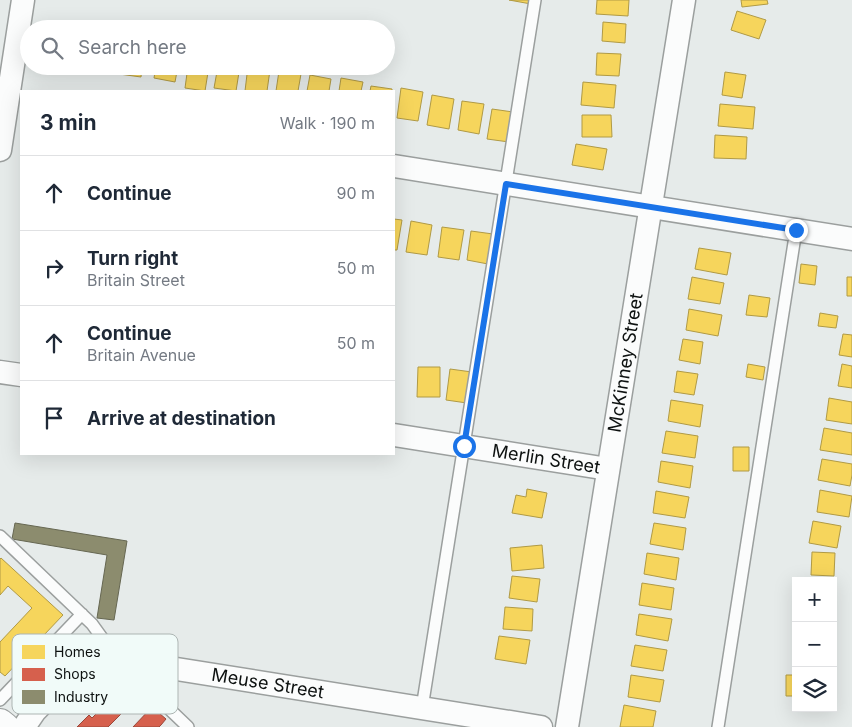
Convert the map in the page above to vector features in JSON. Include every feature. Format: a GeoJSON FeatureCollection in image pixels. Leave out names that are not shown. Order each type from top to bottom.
{"type":"FeatureCollection","features":[{"type":"Feature","properties":{"kind":"street"},"geometry":{"type":"LineString","coordinates":[[20,20],[23,0]]}},
{"type":"Feature","properties":{"kind":"street","name":"McKinney Street"},"geometry":{"type":"LineString","coordinates":[[567,727],[684,0]]}},
{"type":"Feature","properties":{"kind":"street"},"geometry":{"type":"LineString","coordinates":[[0,150],[9,105],[20,22]]}},
{"type":"Feature","properties":{"kind":"street"},"geometry":{"type":"LineString","coordinates":[[395,166],[852,239]]}},
{"type":"Feature","properties":{"kind":"street"},"geometry":{"type":"LineString","coordinates":[[0,372],[20,376]]}},
{"type":"Feature","properties":{"kind":"street","name":"Merlin Street"},"geometry":{"type":"LineString","coordinates":[[395,435],[608,469]]}},
{"type":"Feature","properties":{"kind":"street","name":"Meuse Street"},"geometry":{"type":"LineString","coordinates":[[178,669],[541,727]]}},
{"type":"Feature","properties":{"kind":"street","name":"Meuse Street"},"geometry":{"type":"LineString","coordinates":[[24,727],[33,714]]}},
{"type":"Feature","properties":{"kind":"street"},"geometry":{"type":"LineString","coordinates":[[0,723],[4,727]]}},
{"type":"Feature","properties":{"kind":"lane"},"geometry":{"type":"LineString","coordinates":[[422,708],[535,0]]}},
{"type":"Feature","properties":{"kind":"lane"},"geometry":{"type":"LineString","coordinates":[[718,727],[796,230]]}},
{"type":"Feature","properties":{"kind":"lane"},"geometry":{"type":"LineString","coordinates":[[1,540],[82,614],[99,634]]}},
{"type":"Feature","properties":{"kind":"lane"},"geometry":{"type":"LineString","coordinates":[[63,634],[82,614]]}},
{"type":"Feature","properties":{"kind":"lane"},"geometry":{"type":"LineString","coordinates":[[0,700],[12,687]]}},
{"type":"Feature","properties":{"kind":"lane"},"geometry":{"type":"LineString","coordinates":[[174,714],[188,727]]}},
{"type":"Feature","properties":{"kind":"building: Homes"},"geometry":{"type":"Polygon","coordinates":[[[509,0],[531,0],[531,4],[509,0]]]}},
{"type":"Feature","properties":{"kind":"building: Homes"},"geometry":{"type":"Polygon","coordinates":[[[597,0],[629,0],[628,16],[596,14],[597,0]]]}},
{"type":"Feature","properties":{"kind":"building: Homes"},"geometry":{"type":"Polygon","coordinates":[[[741,0],[767,0],[768,4],[742,7],[741,0]]]}},
{"type":"Feature","properties":{"kind":"building: Homes"},"geometry":{"type":"Polygon","coordinates":[[[737,11],[766,20],[759,39],[731,30],[737,11]]]}},
{"type":"Feature","properties":{"kind":"building: Homes"},"geometry":{"type":"Polygon","coordinates":[[[603,22],[626,24],[625,43],[602,41],[603,22]]]}},
{"type":"Feature","properties":{"kind":"building: Homes"},"geometry":{"type":"Polygon","coordinates":[[[597,53],[621,54],[619,76],[596,75],[597,53]]]}},
{"type":"Feature","properties":{"kind":"building: Homes"},"geometry":{"type":"Polygon","coordinates":[[[725,72],[746,75],[742,98],[722,95],[725,72]]]}},
{"type":"Feature","properties":{"kind":"building: Homes"},"geometry":{"type":"Polygon","coordinates":[[[154,75],[176,75],[175,82],[154,78],[154,75]]]}},
{"type":"Feature","properties":{"kind":"building: Homes"},"geometry":{"type":"Polygon","coordinates":[[[187,75],[208,75],[205,90],[185,88],[187,75]]]}},
{"type":"Feature","properties":{"kind":"building: Homes"},"geometry":{"type":"Polygon","coordinates":[[[216,75],[239,75],[236,90],[214,88],[216,75]]]}},
{"type":"Feature","properties":{"kind":"building: Homes"},"geometry":{"type":"Polygon","coordinates":[[[247,75],[269,75],[267,90],[245,90],[247,75]]]}},
{"type":"Feature","properties":{"kind":"building: Homes"},"geometry":{"type":"Polygon","coordinates":[[[278,75],[301,75],[298,90],[276,90],[278,75]]]}},
{"type":"Feature","properties":{"kind":"building: Homes"},"geometry":{"type":"Polygon","coordinates":[[[310,75],[331,79],[329,90],[307,90],[310,75]]]}},
{"type":"Feature","properties":{"kind":"building: Homes"},"geometry":{"type":"Polygon","coordinates":[[[341,78],[363,82],[361,90],[339,90],[341,78]]]}},
{"type":"Feature","properties":{"kind":"building: Homes"},"geometry":{"type":"Polygon","coordinates":[[[583,82],[616,85],[614,108],[581,105],[583,82]]]}},
{"type":"Feature","properties":{"kind":"building: Homes"},"geometry":{"type":"Polygon","coordinates":[[[371,86],[392,89],[392,90],[370,90],[371,86]]]}},
{"type":"Feature","properties":{"kind":"building: Homes"},"geometry":{"type":"Polygon","coordinates":[[[401,88],[423,92],[418,121],[397,118],[401,88]]]}},
{"type":"Feature","properties":{"kind":"building: Homes"},"geometry":{"type":"Polygon","coordinates":[[[432,95],[454,99],[449,129],[427,125],[432,95]]]}},
{"type":"Feature","properties":{"kind":"building: Homes"},"geometry":{"type":"Polygon","coordinates":[[[462,101],[484,104],[479,134],[458,130],[462,101]]]}},
{"type":"Feature","properties":{"kind":"building: Homes"},"geometry":{"type":"Polygon","coordinates":[[[720,104],[755,107],[753,129],[718,126],[720,104]]]}},
{"type":"Feature","properties":{"kind":"building: Homes"},"geometry":{"type":"Polygon","coordinates":[[[492,109],[513,112],[509,142],[487,139],[492,109]]]}},
{"type":"Feature","properties":{"kind":"building: Homes"},"geometry":{"type":"Polygon","coordinates":[[[582,115],[611,115],[612,137],[582,137],[582,115]]]}},
{"type":"Feature","properties":{"kind":"building: Homes"},"geometry":{"type":"Polygon","coordinates":[[[715,135],[747,137],[746,159],[714,158],[715,135]]]}},
{"type":"Feature","properties":{"kind":"building: Homes"},"geometry":{"type":"Polygon","coordinates":[[[576,144],[607,149],[603,170],[572,165],[576,144]]]}},
{"type":"Feature","properties":{"kind":"building: Homes"},"geometry":{"type":"Polygon","coordinates":[[[395,219],[402,220],[397,250],[395,250],[395,219]]]}},
{"type":"Feature","properties":{"kind":"building: Homes"},"geometry":{"type":"Polygon","coordinates":[[[411,221],[432,225],[427,255],[406,252],[411,221]]]}},
{"type":"Feature","properties":{"kind":"building: Homes"},"geometry":{"type":"Polygon","coordinates":[[[442,227],[464,230],[459,260],[438,257],[442,227]]]}},
{"type":"Feature","properties":{"kind":"building: Homes"},"geometry":{"type":"Polygon","coordinates":[[[471,231],[493,234],[488,264],[467,260],[471,231]]]}},
{"type":"Feature","properties":{"kind":"building: Homes"},"geometry":{"type":"Polygon","coordinates":[[[699,248],[731,253],[727,275],[695,269],[699,248]]]}},
{"type":"Feature","properties":{"kind":"building: Homes"},"geometry":{"type":"Polygon","coordinates":[[[801,264],[817,266],[815,285],[799,283],[801,264]]]}},
{"type":"Feature","properties":{"kind":"building: Homes"},"geometry":{"type":"Polygon","coordinates":[[[692,277],[724,283],[720,304],[688,299],[692,277]]]}},
{"type":"Feature","properties":{"kind":"building: Homes"},"geometry":{"type":"Polygon","coordinates":[[[847,277],[852,277],[852,296],[847,296],[847,277]]]}},
{"type":"Feature","properties":{"kind":"building: Homes"},"geometry":{"type":"Polygon","coordinates":[[[749,295],[770,298],[767,317],[746,315],[749,295]]]}},
{"type":"Feature","properties":{"kind":"building: Homes"},"geometry":{"type":"Polygon","coordinates":[[[689,309],[722,315],[718,336],[686,330],[689,309]]]}},
{"type":"Feature","properties":{"kind":"building: Homes"},"geometry":{"type":"Polygon","coordinates":[[[820,313],[838,316],[836,328],[818,326],[820,313]]]}},
{"type":"Feature","properties":{"kind":"building: Homes"},"geometry":{"type":"Polygon","coordinates":[[[843,334],[852,335],[852,357],[839,355],[843,334]]]}},
{"type":"Feature","properties":{"kind":"building: Homes"},"geometry":{"type":"Polygon","coordinates":[[[683,339],[703,342],[700,364],[679,360],[683,339]]]}},
{"type":"Feature","properties":{"kind":"building: Homes"},"geometry":{"type":"Polygon","coordinates":[[[748,364],[765,367],[763,380],[746,377],[748,364]]]}},
{"type":"Feature","properties":{"kind":"building: Homes"},"geometry":{"type":"Polygon","coordinates":[[[842,364],[852,366],[852,388],[838,386],[842,364]]]}},
{"type":"Feature","properties":{"kind":"building: Homes"},"geometry":{"type":"Polygon","coordinates":[[[418,367],[440,367],[440,397],[417,397],[418,367]]]}},
{"type":"Feature","properties":{"kind":"building: Homes"},"geometry":{"type":"Polygon","coordinates":[[[450,369],[472,372],[467,403],[446,400],[450,369]]]}},
{"type":"Feature","properties":{"kind":"building: Homes"},"geometry":{"type":"Polygon","coordinates":[[[677,371],[698,374],[694,395],[674,392],[677,371]]]}},
{"type":"Feature","properties":{"kind":"building: Homes"},"geometry":{"type":"Polygon","coordinates":[[[829,398],[852,402],[852,424],[826,420],[829,398]]]}},
{"type":"Feature","properties":{"kind":"building: Homes"},"geometry":{"type":"Polygon","coordinates":[[[671,400],[703,405],[700,427],[668,421],[671,400]]]}},
{"type":"Feature","properties":{"kind":"building: Homes"},"geometry":{"type":"Polygon","coordinates":[[[824,428],[852,433],[852,455],[820,450],[824,428]]]}},
{"type":"Feature","properties":{"kind":"building: Homes"},"geometry":{"type":"Polygon","coordinates":[[[666,431],[698,436],[695,458],[662,453],[666,431]]]}},
{"type":"Feature","properties":{"kind":"building: Homes"},"geometry":{"type":"Polygon","coordinates":[[[733,447],[749,447],[749,471],[733,471],[733,447]]]}},
{"type":"Feature","properties":{"kind":"building: Homes"},"geometry":{"type":"Polygon","coordinates":[[[822,459],[852,464],[850,486],[818,480],[822,459]]]}},
{"type":"Feature","properties":{"kind":"building: Homes"},"geometry":{"type":"Polygon","coordinates":[[[661,461],[693,466],[690,488],[658,482],[661,461]]]}},
{"type":"Feature","properties":{"kind":"building: Homes"},"geometry":{"type":"Polygon","coordinates":[[[527,489],[547,493],[542,518],[512,513],[516,495],[526,497],[527,489]]]}},
{"type":"Feature","properties":{"kind":"building: Homes"},"geometry":{"type":"Polygon","coordinates":[[[820,490],[852,496],[849,517],[817,512],[820,490]]]}},
{"type":"Feature","properties":{"kind":"building: Homes"},"geometry":{"type":"Polygon","coordinates":[[[656,491],[689,497],[685,518],[653,513],[656,491]]]}},
{"type":"Feature","properties":{"kind":"building: Homes"},"geometry":{"type":"Polygon","coordinates":[[[813,521],[841,526],[837,548],[809,543],[813,521]]]}},
{"type":"Feature","properties":{"kind":"building: Homes"},"geometry":{"type":"Polygon","coordinates":[[[654,523],[686,528],[683,550],[650,544],[654,523]]]}},
{"type":"Feature","properties":{"kind":"building: Homes"},"geometry":{"type":"Polygon","coordinates":[[[542,545],[544,568],[512,571],[510,548],[542,545]]]}},
{"type":"Feature","properties":{"kind":"building: Homes"},"geometry":{"type":"Polygon","coordinates":[[[812,552],[835,553],[834,576],[811,575],[812,552]]]}},
{"type":"Feature","properties":{"kind":"building: Homes"},"geometry":{"type":"Polygon","coordinates":[[[647,553],[679,558],[676,580],[644,574],[647,553]]]}},
{"type":"Feature","properties":{"kind":"building: Homes"},"geometry":{"type":"Polygon","coordinates":[[[0,559],[63,615],[45,634],[12,634],[12,669],[5,676],[0,672],[0,642],[32,608],[8,586],[0,595],[0,559]]]}},
{"type":"Feature","properties":{"kind":"building: Homes"},"geometry":{"type":"Polygon","coordinates":[[[512,576],[540,579],[537,602],[509,598],[512,576]]]}},
{"type":"Feature","properties":{"kind":"building: Homes"},"geometry":{"type":"Polygon","coordinates":[[[642,583],[674,588],[671,610],[639,605],[642,583]]]}},
{"type":"Feature","properties":{"kind":"building: Homes"},"geometry":{"type":"Polygon","coordinates":[[[505,607],[533,609],[532,631],[503,629],[505,607]]]}},
{"type":"Feature","properties":{"kind":"building: Homes"},"geometry":{"type":"Polygon","coordinates":[[[639,614],[672,619],[668,641],[636,635],[639,614]]]}},
{"type":"Feature","properties":{"kind":"building: Homes"},"geometry":{"type":"Polygon","coordinates":[[[499,636],[530,640],[526,664],[495,659],[499,636]]]}},
{"type":"Feature","properties":{"kind":"building: Homes"},"geometry":{"type":"Polygon","coordinates":[[[635,645],[667,650],[663,671],[631,666],[635,645]]]}},
{"type":"Feature","properties":{"kind":"building: Homes"},"geometry":{"type":"Polygon","coordinates":[[[631,675],[664,680],[660,702],[628,697],[631,675]]]}},
{"type":"Feature","properties":{"kind":"building: Homes"},"geometry":{"type":"Polygon","coordinates":[[[786,675],[792,675],[792,696],[786,696],[786,675]]]}},
{"type":"Feature","properties":{"kind":"building: Homes"},"geometry":{"type":"Polygon","coordinates":[[[624,705],[656,711],[653,727],[620,727],[624,705]]]}},
{"type":"Feature","properties":{"kind":"building: Shops"},"geometry":{"type":"Polygon","coordinates":[[[96,714],[121,714],[108,727],[77,727],[89,715],[92,718],[96,714]]]}},
{"type":"Feature","properties":{"kind":"building: Shops"},"geometry":{"type":"Polygon","coordinates":[[[145,714],[160,714],[166,719],[159,727],[133,727],[145,714]]]}},
{"type":"Feature","properties":{"kind":"building: Industry"},"geometry":{"type":"Polygon","coordinates":[[[15,523],[127,541],[114,620],[97,618],[107,555],[12,539],[15,523]]]}},
{"type":"Feature","properties":{"kind":"route"},"geometry":{"type":"LineString","coordinates":[[464,446],[506,184],[796,230]]}}]}
